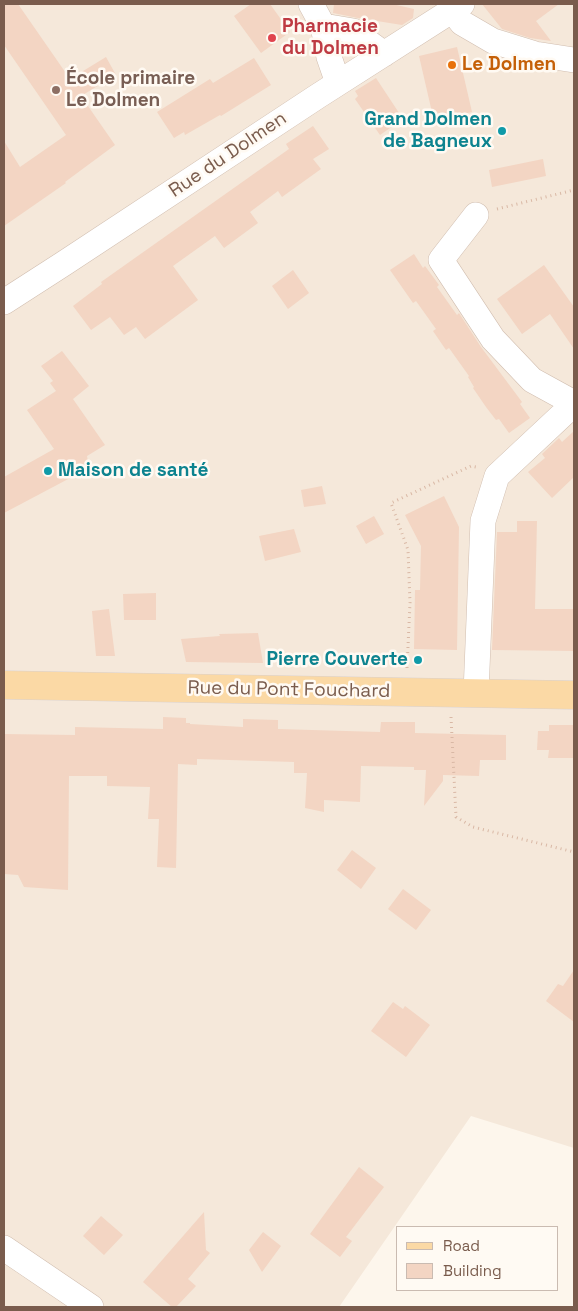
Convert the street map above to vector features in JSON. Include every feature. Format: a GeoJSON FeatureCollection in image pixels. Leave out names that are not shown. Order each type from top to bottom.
{"type":"FeatureCollection","features":[{"type":"Feature","properties":{"kind":"main road","name":"Rue du Pont Fouchard"},"geometry":{"type":"LineString","coordinates":[[4,685],[574,695]]}},
{"type":"Feature","properties":{"kind":"street"},"geometry":{"type":"LineString","coordinates":[[311,4],[323,26],[329,57],[338,83]]}},
{"type":"Feature","properties":{"kind":"street"},"geometry":{"type":"LineString","coordinates":[[458,7],[462,23],[493,41],[535,54],[574,60]]}},
{"type":"Feature","properties":{"kind":"street","name":"Rue du Dolmen"},"geometry":{"type":"LineString","coordinates":[[4,302],[338,83],[458,7]]}},
{"type":"Feature","properties":{"kind":"street"},"geometry":{"type":"LineString","coordinates":[[323,26],[353,31],[384,54]]}},
{"type":"Feature","properties":{"kind":"street"},"geometry":{"type":"LineString","coordinates":[[462,693],[484,521],[497,476],[574,404],[532,380],[493,339],[442,260],[476,215]]}},
{"type":"Feature","properties":{"kind":"street"},"geometry":{"type":"LineString","coordinates":[[4,1248],[91,1307]]}},
{"type":"Feature","properties":{"kind":"path"},"geometry":{"type":"LineString","coordinates":[[476,215],[574,190]]}},
{"type":"Feature","properties":{"kind":"path"},"geometry":{"type":"LineString","coordinates":[[405,693],[410,603],[408,550],[391,503],[471,466],[497,476]]}},
{"type":"Feature","properties":{"kind":"path"},"geometry":{"type":"LineString","coordinates":[[462,693],[456,817],[473,827],[574,852]]}},
{"type":"Feature","properties":{"kind":"shaded area"},"geometry":{"type":"Polygon","coordinates":[[[4,4],[574,4],[574,1148],[471,1116],[339,1307],[4,1307],[4,4]]]}},
{"type":"Feature","properties":{"kind":"building","name":"École primaire Le Dolmen"},"geometry":{"type":"Polygon","coordinates":[[[4,4],[18,4],[70,79],[106,57],[116,75],[81,96],[115,145],[66,183],[4,226],[4,141],[20,167],[66,135],[4,45],[4,4]]]}},
{"type":"Feature","properties":{"kind":"building"},"geometry":{"type":"Polygon","coordinates":[[[251,4],[270,4],[290,32],[261,53],[234,16],[251,4]]]}},
{"type":"Feature","properties":{"kind":"building"},"geometry":{"type":"Polygon","coordinates":[[[334,4],[392,4],[414,9],[413,18],[402,25],[358,18],[333,13],[334,4]]]}},
{"type":"Feature","properties":{"kind":"building"},"geometry":{"type":"Polygon","coordinates":[[[482,4],[559,4],[536,21],[551,41],[530,38],[502,29],[482,4]]]}},
{"type":"Feature","properties":{"kind":"building"},"geometry":{"type":"Polygon","coordinates":[[[457,47],[472,112],[434,121],[419,56],[457,47]]]}},
{"type":"Feature","properties":{"kind":"building"},"geometry":{"type":"Polygon","coordinates":[[[254,58],[271,85],[221,116],[185,135],[184,132],[174,138],[157,112],[210,79],[213,83],[254,58]]]}},
{"type":"Feature","properties":{"kind":"building"},"geometry":{"type":"Polygon","coordinates":[[[376,78],[403,119],[380,135],[355,99],[358,96],[355,91],[376,78]]]}},
{"type":"Feature","properties":{"kind":"building"},"geometry":{"type":"Polygon","coordinates":[[[313,126],[329,149],[313,159],[321,169],[282,197],[278,191],[250,212],[258,223],[224,248],[215,236],[173,266],[198,300],[145,339],[136,327],[124,335],[110,317],[91,330],[73,306],[102,284],[101,282],[289,149],[286,144],[313,126]]]}},
{"type":"Feature","properties":{"kind":"building"},"geometry":{"type":"Polygon","coordinates":[[[543,159],[546,176],[492,187],[489,170],[543,159]]]}},
{"type":"Feature","properties":{"kind":"building"},"geometry":{"type":"Polygon","coordinates":[[[414,254],[423,268],[425,266],[439,285],[437,287],[457,315],[459,313],[481,347],[522,402],[520,404],[530,418],[509,433],[499,419],[496,420],[486,407],[473,388],[469,376],[449,348],[446,350],[433,331],[436,329],[416,301],[413,303],[390,270],[414,254]]]}},
{"type":"Feature","properties":{"kind":"building"},"geometry":{"type":"Polygon","coordinates":[[[544,265],[574,307],[574,349],[550,314],[522,334],[497,299],[544,265]]]}},
{"type":"Feature","properties":{"kind":"building"},"geometry":{"type":"Polygon","coordinates":[[[293,270],[309,293],[288,309],[272,286],[293,270]]]}},
{"type":"Feature","properties":{"kind":"building"},"geometry":{"type":"Polygon","coordinates":[[[62,351],[89,386],[73,399],[105,445],[87,456],[89,468],[4,513],[4,477],[54,449],[27,410],[56,391],[50,383],[53,381],[41,366],[62,351]]]}},
{"type":"Feature","properties":{"kind":"building"},"geometry":{"type":"Polygon","coordinates":[[[574,431],[574,477],[552,498],[528,472],[545,458],[542,454],[559,438],[562,442],[574,431]]]}},
{"type":"Feature","properties":{"kind":"building"},"geometry":{"type":"Polygon","coordinates":[[[322,486],[326,504],[304,507],[301,490],[322,486]]]}},
{"type":"Feature","properties":{"kind":"building"},"geometry":{"type":"Polygon","coordinates":[[[444,496],[459,527],[457,650],[414,649],[415,590],[420,590],[421,546],[405,515],[444,496]]]}},
{"type":"Feature","properties":{"kind":"building"},"geometry":{"type":"Polygon","coordinates":[[[374,516],[384,534],[366,544],[356,526],[374,516]]]}},
{"type":"Feature","properties":{"kind":"building"},"geometry":{"type":"Polygon","coordinates":[[[517,521],[537,521],[535,609],[574,609],[574,651],[492,650],[497,532],[517,532],[517,521]]]}},
{"type":"Feature","properties":{"kind":"building"},"geometry":{"type":"Polygon","coordinates":[[[294,529],[301,552],[265,561],[259,536],[294,529]]]}},
{"type":"Feature","properties":{"kind":"building"},"geometry":{"type":"Polygon","coordinates":[[[156,593],[156,620],[124,620],[123,594],[156,593]]]}},
{"type":"Feature","properties":{"kind":"building"},"geometry":{"type":"Polygon","coordinates":[[[109,609],[115,656],[96,656],[92,611],[109,609]]]}},
{"type":"Feature","properties":{"kind":"building"},"geometry":{"type":"Polygon","coordinates":[[[258,633],[263,663],[186,662],[181,639],[220,636],[219,634],[258,633]]]}},
{"type":"Feature","properties":{"kind":"building"},"geometry":{"type":"Polygon","coordinates":[[[163,717],[186,718],[186,723],[190,724],[243,727],[243,719],[278,720],[278,729],[380,732],[381,722],[415,722],[415,733],[506,735],[506,760],[480,760],[479,776],[443,775],[443,781],[424,806],[426,770],[414,770],[414,767],[361,766],[360,802],[324,800],[324,812],[305,808],[307,773],[294,773],[294,762],[197,759],[197,765],[178,764],[176,868],[157,867],[159,819],[148,819],[150,787],[107,786],[107,776],[69,776],[68,890],[24,887],[18,875],[4,874],[4,734],[75,735],[75,727],[163,729],[163,717]]]}},
{"type":"Feature","properties":{"kind":"building"},"geometry":{"type":"Polygon","coordinates":[[[549,725],[574,725],[574,758],[548,758],[549,750],[537,750],[538,731],[549,731],[549,725]]]}},
{"type":"Feature","properties":{"kind":"building"},"geometry":{"type":"Polygon","coordinates":[[[352,850],[376,868],[361,889],[337,870],[352,850]]]}},
{"type":"Feature","properties":{"kind":"building"},"geometry":{"type":"Polygon","coordinates":[[[403,889],[431,910],[416,930],[388,909],[403,889]]]}},
{"type":"Feature","properties":{"kind":"building"},"geometry":{"type":"Polygon","coordinates":[[[574,970],[574,1022],[546,1001],[558,984],[563,986],[574,970]]]}},
{"type":"Feature","properties":{"kind":"building"},"geometry":{"type":"Polygon","coordinates":[[[393,1002],[403,1009],[405,1006],[430,1025],[406,1057],[371,1031],[393,1002]]]}},
{"type":"Feature","properties":{"kind":"building"},"geometry":{"type":"Polygon","coordinates":[[[359,1167],[384,1187],[346,1237],[352,1241],[340,1257],[310,1234],[359,1167]]]}},
{"type":"Feature","properties":{"kind":"building"},"geometry":{"type":"Polygon","coordinates":[[[204,1212],[206,1250],[210,1253],[188,1279],[196,1286],[176,1307],[172,1307],[143,1282],[204,1212]]]}},
{"type":"Feature","properties":{"kind":"building"},"geometry":{"type":"Polygon","coordinates":[[[101,1216],[123,1235],[104,1255],[83,1236],[101,1216]]]}},
{"type":"Feature","properties":{"kind":"building"},"geometry":{"type":"Polygon","coordinates":[[[263,1232],[281,1246],[262,1272],[249,1250],[263,1232]]]}},
{"type":"Feature","properties":{"kind":"place","name":"Pharmacie du Dolmen"},"geometry":{"type":"Point","coordinates":[272,38]}},
{"type":"Feature","properties":{"kind":"place","name":"Le Dolmen"},"geometry":{"type":"Point","coordinates":[452,65]}},
{"type":"Feature","properties":{"kind":"place","name":"École primaire Le Dolmen"},"geometry":{"type":"Point","coordinates":[56,90]}},
{"type":"Feature","properties":{"kind":"place","name":"Grand Dolmen de Bagneux"},"geometry":{"type":"Point","coordinates":[502,131]}},
{"type":"Feature","properties":{"kind":"place","name":"Maison de santé"},"geometry":{"type":"Point","coordinates":[48,471]}},
{"type":"Feature","properties":{"kind":"place","name":"Pierre Couverte"},"geometry":{"type":"Point","coordinates":[418,660]}}]}
